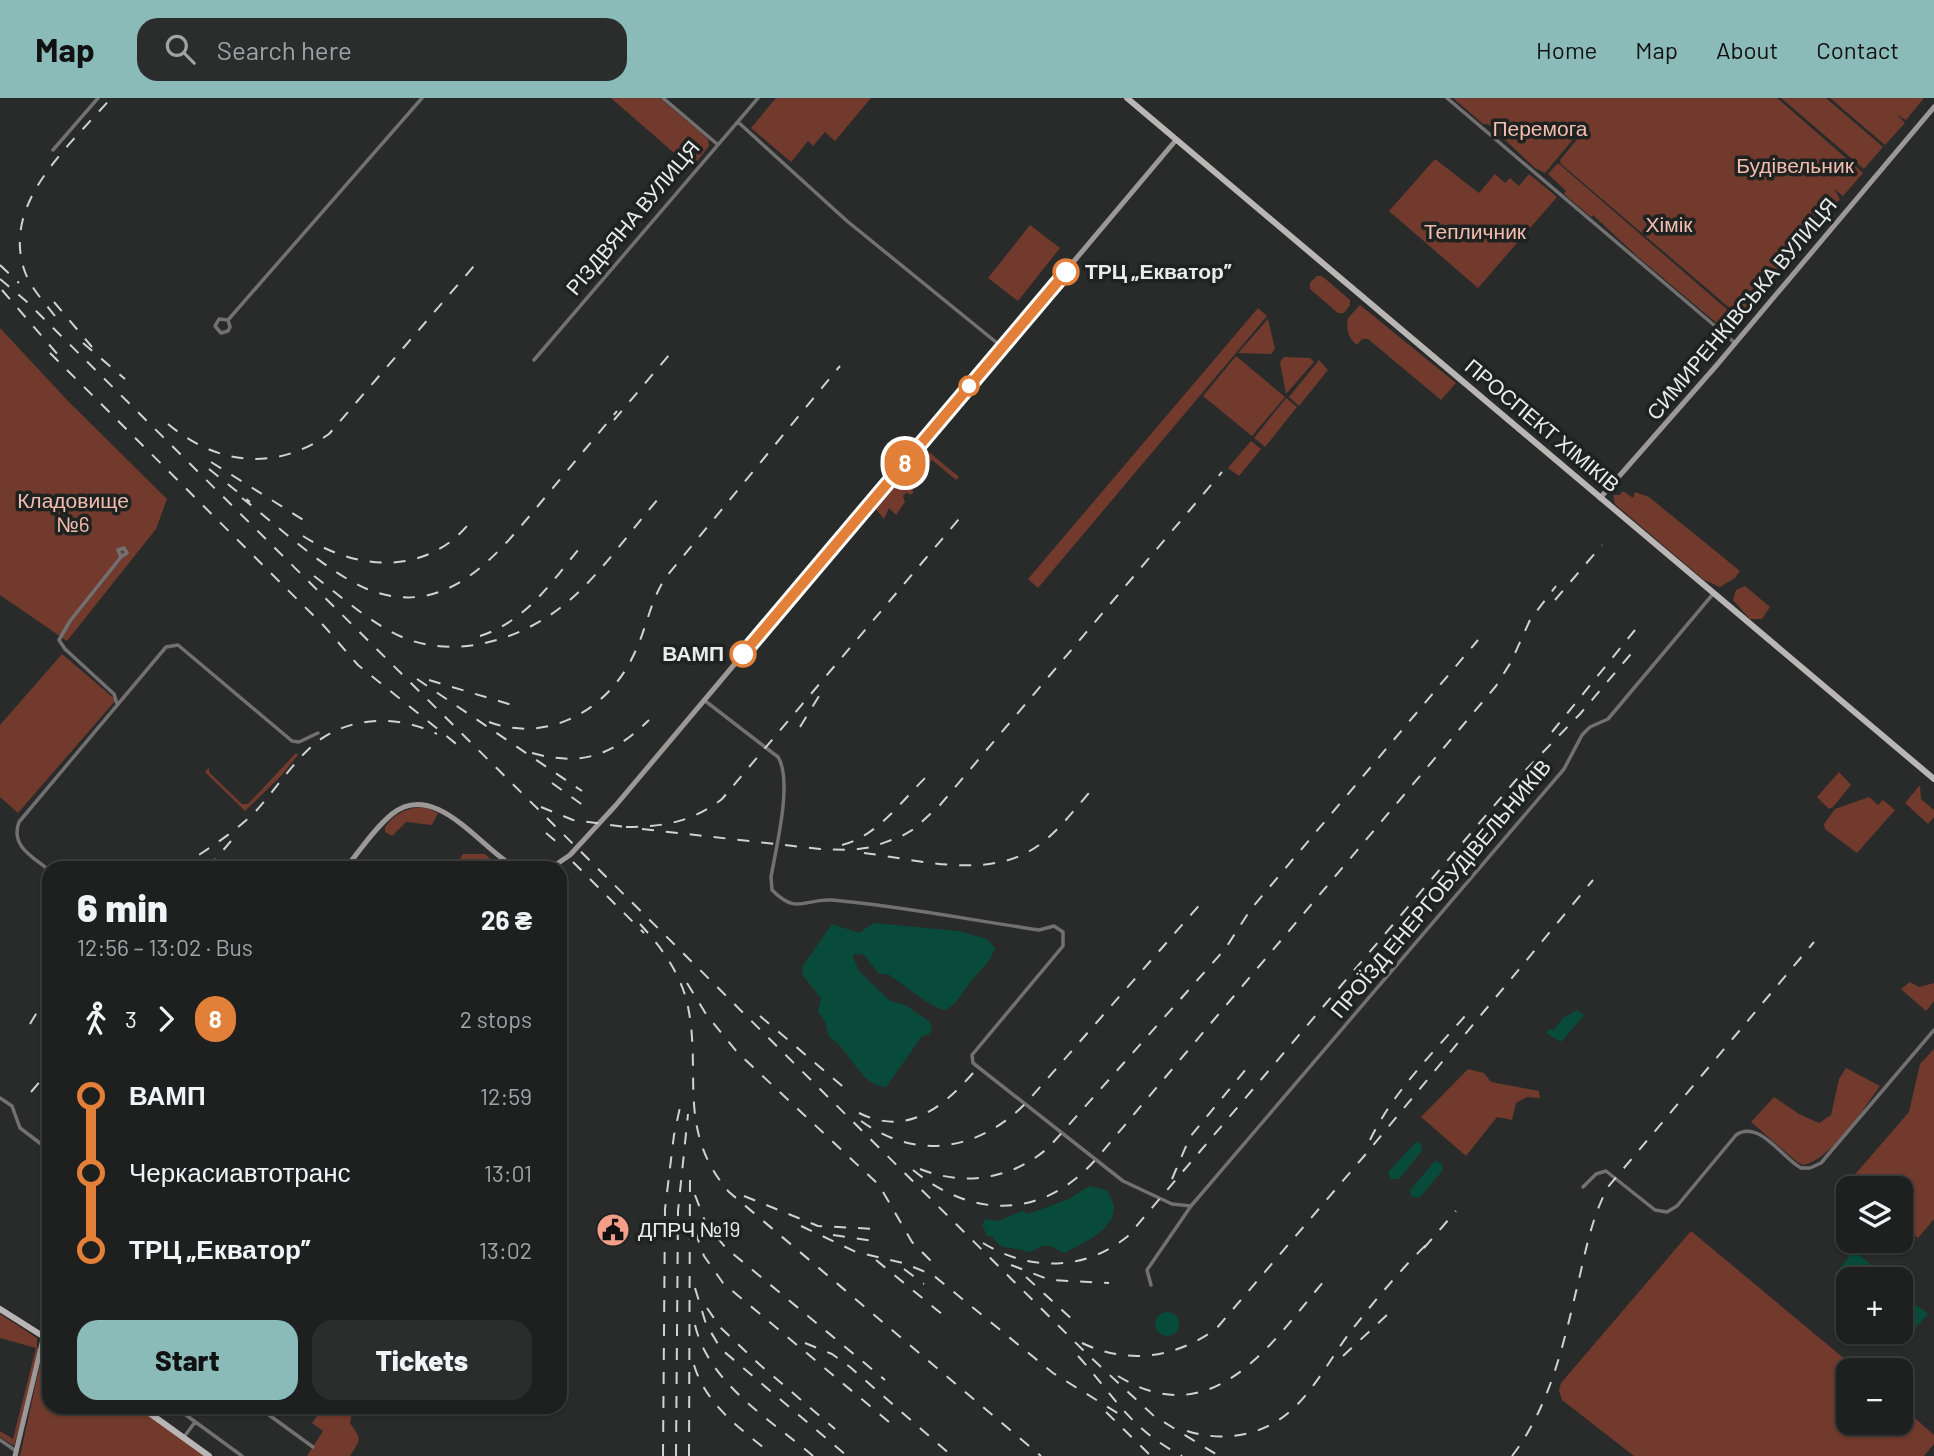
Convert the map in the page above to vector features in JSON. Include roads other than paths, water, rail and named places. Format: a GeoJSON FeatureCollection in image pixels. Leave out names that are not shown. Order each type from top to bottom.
{"type":"FeatureCollection","features":[{"type":"Feature","properties":{"kind":"main road","name":"ПРОСПЕКТ ХІМІКІВ"},"geometry":{"type":"LineString","coordinates":[[1127,98],[1934,779]]}},
{"type":"Feature","properties":{"kind":"main road","name":"СИМИРЕНКІВСЬКА ВУЛИЦЯ"},"geometry":{"type":"LineString","coordinates":[[1600,498],[1934,107]]}},
{"type":"Feature","properties":{"kind":"main road"},"geometry":{"type":"LineString","coordinates":[[562,861],[581,844],[704,700],[1176,140]]}},
{"type":"Feature","properties":{"kind":"main road"},"geometry":{"type":"LineString","coordinates":[[352,861],[391,815],[406,807],[421,804],[433,806],[450,816],[507,861]]}},
{"type":"Feature","properties":{"kind":"main road"},"geometry":{"type":"LineString","coordinates":[[0,1309],[42,1331]]}},
{"type":"Feature","properties":{"kind":"main road"},"geometry":{"type":"LineString","coordinates":[[16,1454],[42,1353]]}},
{"type":"Feature","properties":{"kind":"main road"},"geometry":{"type":"LineString","coordinates":[[151,1414],[209,1456]]}},
{"type":"Feature","properties":{"kind":"street"},"geometry":{"type":"LineString","coordinates":[[54,150],[98,98]]}},
{"type":"Feature","properties":{"kind":"street"},"geometry":{"type":"LineString","coordinates":[[228,320],[223,318],[217,321],[215,326],[219,332],[228,331],[228,320],[422,98]]}},
{"type":"Feature","properties":{"kind":"street"},"geometry":{"type":"LineString","coordinates":[[663,98],[718,144]]}},
{"type":"Feature","properties":{"kind":"street","name":"РІЗДВЯНА ВУЛИЦЯ"},"geometry":{"type":"LineString","coordinates":[[534,360],[758,98]]}},
{"type":"Feature","properties":{"kind":"street"},"geometry":{"type":"LineString","coordinates":[[1447,98],[1735,343]]}},
{"type":"Feature","properties":{"kind":"street"},"geometry":{"type":"LineString","coordinates":[[738,122],[847,221],[1002,347]]}},
{"type":"Feature","properties":{"kind":"street"},"geometry":{"type":"LineString","coordinates":[[117,706],[114,695],[65,649],[59,640],[70,621],[121,556]]}},
{"type":"Feature","properties":{"kind":"street","name":"ПРОЇЗД ЕНЕРГОБУДІВЕЛЬНИКІВ"},"geometry":{"type":"LineString","coordinates":[[1151,1285],[1147,1270],[1191,1206],[1564,769],[1582,734],[1608,719],[1713,594]]}},
{"type":"Feature","properties":{"kind":"street"},"geometry":{"type":"LineString","coordinates":[[42,864],[19,844],[16,831],[19,822],[166,647],[178,645],[292,741],[299,742],[318,733]]}},
{"type":"Feature","properties":{"kind":"street"},"geometry":{"type":"LineString","coordinates":[[704,700],[778,757],[783,765],[784,783],[771,877],[772,890],[776,894],[800,906],[829,900],[1040,930],[1054,926],[1063,932],[1063,946],[972,1055],[973,1063],[1124,1181],[1172,1204],[1191,1206]]}},
{"type":"Feature","properties":{"kind":"street"},"geometry":{"type":"LineString","coordinates":[[1583,1187],[1596,1174],[1606,1171],[1655,1210],[1667,1212],[1677,1206],[1736,1135],[1745,1130],[1757,1133],[1801,1168],[1815,1167],[1934,1030]]}},
{"type":"Feature","properties":{"kind":"street"},"geometry":{"type":"LineString","coordinates":[[0,1098],[12,1106],[20,1128],[42,1145]]}},
{"type":"Feature","properties":{"kind":"street"},"geometry":{"type":"LineString","coordinates":[[184,1414],[242,1456]]}},
{"type":"Feature","properties":{"kind":"street"},"geometry":{"type":"LineString","coordinates":[[268,1414],[313,1447]]}},
{"type":"Feature","properties":{"kind":"street"},"geometry":{"type":"LineString","coordinates":[[184,1437],[195,1422]]}},
{"type":"Feature","properties":{"kind":"street"},"geometry":{"type":"LineString","coordinates":[[0,1440],[16,1454]]}},
{"type":"Feature","properties":{"kind":"railway"},"geometry":{"type":"LineString","coordinates":[[55,316],[34,289],[25,272],[20,246],[22,222],[44,176],[111,98]]}},
{"type":"Feature","properties":{"kind":"railway"},"geometry":{"type":"LineString","coordinates":[[0,265],[19,283]]}},
{"type":"Feature","properties":{"kind":"railway"},"geometry":{"type":"LineString","coordinates":[[168,424],[206,448],[247,459],[288,454],[309,446],[329,434],[474,266]]}},
{"type":"Feature","properties":{"kind":"railway"},"geometry":{"type":"LineString","coordinates":[[0,279],[26,301],[1087,1354],[1154,1416],[1219,1456]]}},
{"type":"Feature","properties":{"kind":"railway"},"geometry":{"type":"LineString","coordinates":[[2,290],[59,356]]}},
{"type":"Feature","properties":{"kind":"railway"},"geometry":{"type":"LineString","coordinates":[[54,302],[92,347]]}},
{"type":"Feature","properties":{"kind":"railway"},"geometry":{"type":"LineString","coordinates":[[83,343],[125,379]]}},
{"type":"Feature","properties":{"kind":"railway"},"geometry":{"type":"LineString","coordinates":[[614,420],[675,348]]}},
{"type":"Feature","properties":{"kind":"railway"},"geometry":{"type":"LineString","coordinates":[[50,353],[324,626],[358,665],[465,751]]}},
{"type":"Feature","properties":{"kind":"railway"},"geometry":{"type":"LineString","coordinates":[[489,722],[511,728],[555,725],[594,705],[610,690],[635,652],[656,595],[666,577],[840,366]]}},
{"type":"Feature","properties":{"kind":"railway"},"geometry":{"type":"LineString","coordinates":[[242,498],[318,560],[351,581],[367,589],[396,597],[422,596],[446,589],[468,577],[488,561],[525,522],[617,411]]}},
{"type":"Feature","properties":{"kind":"railway"},"geometry":{"type":"LineString","coordinates":[[211,462],[305,521]]}},
{"type":"Feature","properties":{"kind":"railway"},"geometry":{"type":"LineString","coordinates":[[209,469],[250,502]]}},
{"type":"Feature","properties":{"kind":"railway"},"geometry":{"type":"LineString","coordinates":[[642,829],[820,849],[851,850],[872,847],[914,829],[940,805],[1222,472]]}},
{"type":"Feature","properties":{"kind":"railway"},"geometry":{"type":"LineString","coordinates":[[314,576],[367,617],[402,637],[446,647],[491,642],[534,625],[571,599],[605,564],[659,498]]}},
{"type":"Feature","properties":{"kind":"railway"},"geometry":{"type":"LineString","coordinates":[[626,827],[677,822],[700,813],[722,799],[959,519]]}},
{"type":"Feature","properties":{"kind":"railway"},"geometry":{"type":"LineString","coordinates":[[303,536],[347,557],[369,562],[392,562],[414,559],[435,551],[455,538],[472,520]]}},
{"type":"Feature","properties":{"kind":"railway"},"geometry":{"type":"LineString","coordinates":[[480,636],[497,629],[525,610],[550,585],[583,544]]}},
{"type":"Feature","properties":{"kind":"railway"},"geometry":{"type":"LineString","coordinates":[[1555,600],[1602,545]]}},
{"type":"Feature","properties":{"kind":"railway"},"geometry":{"type":"LineString","coordinates":[[913,1170],[960,1198],[1008,1206],[1032,1202],[1054,1193],[1076,1178],[1097,1158],[1496,686],[1511,662],[1530,620],[1556,586]]}},
{"type":"Feature","properties":{"kind":"railway"},"geometry":{"type":"LineString","coordinates":[[1552,732],[1635,630]]}},
{"type":"Feature","properties":{"kind":"railway"},"geometry":{"type":"LineString","coordinates":[[920,1169],[954,1178],[988,1177],[1021,1166],[1050,1146],[1225,949],[1251,909],[1478,640]]}},
{"type":"Feature","properties":{"kind":"railway"},"geometry":{"type":"LineString","coordinates":[[983,1243],[1019,1259],[1057,1264],[1094,1256],[1128,1236],[1516,780],[1580,714],[1636,648]]}},
{"type":"Feature","properties":{"kind":"railway"},"geometry":{"type":"LineString","coordinates":[[417,679],[582,791]]}},
{"type":"Feature","properties":{"kind":"railway"},"geometry":{"type":"LineString","coordinates":[[429,680],[512,705]]}},
{"type":"Feature","properties":{"kind":"railway"},"geometry":{"type":"LineString","coordinates":[[800,727],[824,688]]}},
{"type":"Feature","properties":{"kind":"railway"},"geometry":{"type":"LineString","coordinates":[[532,753],[566,759],[596,755],[623,742],[649,720]]}},
{"type":"Feature","properties":{"kind":"railway"},"geometry":{"type":"LineString","coordinates":[[189,861],[256,811],[304,753],[325,736],[340,729],[372,721],[405,723],[437,734]]}},
{"type":"Feature","properties":{"kind":"railway"},"geometry":{"type":"LineString","coordinates":[[842,845],[855,841],[877,826],[925,778]]}},
{"type":"Feature","properties":{"kind":"railway"},"geometry":{"type":"LineString","coordinates":[[552,783],[584,806]]}},
{"type":"Feature","properties":{"kind":"railway"},"geometry":{"type":"LineString","coordinates":[[864,853],[957,865],[1002,862],[1024,854],[1043,842],[1095,786]]}},
{"type":"Feature","properties":{"kind":"railway"},"geometry":{"type":"LineString","coordinates":[[541,807],[573,820],[633,828]]}},
{"type":"Feature","properties":{"kind":"railway"},"geometry":{"type":"LineString","coordinates":[[546,833],[559,844]]}},
{"type":"Feature","properties":{"kind":"railway"},"geometry":{"type":"LineString","coordinates":[[214,861],[231,841]]}},
{"type":"Feature","properties":{"kind":"railway"},"geometry":{"type":"LineString","coordinates":[[573,862],[644,933]]}},
{"type":"Feature","properties":{"kind":"railway"},"geometry":{"type":"LineString","coordinates":[[1082,1343],[1117,1354],[1151,1355],[1184,1347],[1216,1329],[1365,1155],[1593,880]]}},
{"type":"Feature","properties":{"kind":"railway"},"geometry":{"type":"LineString","coordinates":[[861,1121],[883,1134],[926,1146],[948,1145],[989,1131],[1027,1102],[1203,901]]}},
{"type":"Feature","properties":{"kind":"railway"},"geometry":{"type":"LineString","coordinates":[[640,924],[668,960],[684,991],[691,1028],[696,1123],[712,1169],[729,1192],[1041,1456]]}},
{"type":"Feature","properties":{"kind":"railway"},"geometry":{"type":"LineString","coordinates":[[1512,1456],[1526,1436],[1547,1392],[1569,1322],[1591,1230],[1608,1187],[1814,942]]}},
{"type":"Feature","properties":{"kind":"railway"},"geometry":{"type":"LineString","coordinates":[[687,983],[706,1014],[737,1052],[879,1185],[912,1242],[932,1262]]}},
{"type":"Feature","properties":{"kind":"railway"},"geometry":{"type":"LineString","coordinates":[[30,1024],[42,1004]]}},
{"type":"Feature","properties":{"kind":"railway"},"geometry":{"type":"LineString","coordinates":[[1370,1140],[1403,1087],[1472,1008]]}},
{"type":"Feature","properties":{"kind":"railway"},"geometry":{"type":"LineString","coordinates":[[760,1016],[848,1091]]}},
{"type":"Feature","properties":{"kind":"railway"},"geometry":{"type":"LineString","coordinates":[[1172,1179],[1190,1137],[1247,1068]]}},
{"type":"Feature","properties":{"kind":"railway"},"geometry":{"type":"LineString","coordinates":[[859,1113],[877,1120],[909,1120],[937,1107],[974,1072]]}},
{"type":"Feature","properties":{"kind":"railway"},"geometry":{"type":"LineString","coordinates":[[31,1092],[42,1079]]}},
{"type":"Feature","properties":{"kind":"railway"},"geometry":{"type":"LineString","coordinates":[[663,1456],[665,1209],[674,1135],[682,1098]]}},
{"type":"Feature","properties":{"kind":"railway"},"geometry":{"type":"LineString","coordinates":[[676,1456],[678,1211],[688,1114]]}},
{"type":"Feature","properties":{"kind":"railway"},"geometry":{"type":"LineString","coordinates":[[689,1456],[690,1173]]}},
{"type":"Feature","properties":{"kind":"railway"},"geometry":{"type":"LineString","coordinates":[[695,1195],[706,1224],[726,1248],[885,1380]]}},
{"type":"Feature","properties":{"kind":"railway"},"geometry":{"type":"LineString","coordinates":[[744,1196],[818,1226],[877,1229]]}},
{"type":"Feature","properties":{"kind":"railway"},"geometry":{"type":"LineString","coordinates":[[1424,1248],[1456,1211]]}},
{"type":"Feature","properties":{"kind":"railway"},"geometry":{"type":"LineString","coordinates":[[801,1226],[856,1252],[903,1263],[933,1275],[1053,1373],[1119,1414]]}},
{"type":"Feature","properties":{"kind":"railway"},"geometry":{"type":"LineString","coordinates":[[695,1231],[704,1256],[723,1283],[889,1422]]}},
{"type":"Feature","properties":{"kind":"railway"},"geometry":{"type":"LineString","coordinates":[[833,1235],[874,1241]]}},
{"type":"Feature","properties":{"kind":"railway"},"geometry":{"type":"LineString","coordinates":[[1187,1431],[1208,1436],[1238,1435],[1265,1428],[1281,1418],[1308,1392],[1363,1316],[1429,1242]]}},
{"type":"Feature","properties":{"kind":"railway"},"geometry":{"type":"LineString","coordinates":[[876,1260],[949,1320]]}},
{"type":"Feature","properties":{"kind":"railway"},"geometry":{"type":"LineString","coordinates":[[1011,1265],[1050,1280],[1109,1283]]}},
{"type":"Feature","properties":{"kind":"railway"},"geometry":{"type":"LineString","coordinates":[[904,1269],[924,1284]]}},
{"type":"Feature","properties":{"kind":"railway"},"geometry":{"type":"LineString","coordinates":[[1026,1277],[1075,1322]]}},
{"type":"Feature","properties":{"kind":"railway"},"geometry":{"type":"LineString","coordinates":[[1118,1376],[1152,1391],[1183,1395],[1211,1388],[1237,1374],[1261,1354],[1324,1281]]}},
{"type":"Feature","properties":{"kind":"railway"},"geometry":{"type":"LineString","coordinates":[[695,1288],[706,1324],[721,1349],[847,1456]]}},
{"type":"Feature","properties":{"kind":"railway"},"geometry":{"type":"LineString","coordinates":[[707,1308],[720,1327],[759,1364],[835,1429]]}},
{"type":"Feature","properties":{"kind":"railway"},"geometry":{"type":"LineString","coordinates":[[1343,1356],[1388,1314]]}},
{"type":"Feature","properties":{"kind":"railway"},"geometry":{"type":"LineString","coordinates":[[695,1325],[702,1346],[727,1383],[760,1414],[813,1456]]}},
{"type":"Feature","properties":{"kind":"railway"},"geometry":{"type":"LineString","coordinates":[[805,1343],[832,1354],[850,1367],[952,1456]]}},
{"type":"Feature","properties":{"kind":"railway"},"geometry":{"type":"LineString","coordinates":[[1078,1356],[1136,1423],[1182,1456]]}},
{"type":"Feature","properties":{"kind":"railway"},"geometry":{"type":"LineString","coordinates":[[694,1365],[699,1379],[715,1404],[770,1453]]}},
{"type":"Feature","properties":{"kind":"railway"},"geometry":{"type":"LineString","coordinates":[[1106,1412],[1151,1456]]}},
{"type":"Feature","properties":{"kind":"place","name":"ТРЦ „Екватор”"},"geometry":{"type":"Point","coordinates":[1066,272]}},
{"type":"Feature","properties":{"kind":"place","name":"ВАМП"},"geometry":{"type":"Point","coordinates":[743,654]}},
{"type":"Feature","properties":{"kind":"place","name":"ДПРЧ №19"},"geometry":{"type":"Point","coordinates":[613,1230]}},
{"type":"Feature","properties":{"kind":"park label","name":"Перемога"},"geometry":{"type":"Point","coordinates":[1540,129]}},
{"type":"Feature","properties":{"kind":"park label","name":"Будівельник"},"geometry":{"type":"Point","coordinates":[1795,166]}},
{"type":"Feature","properties":{"kind":"park label","name":"Хімік"},"geometry":{"type":"Point","coordinates":[1669,225]}},
{"type":"Feature","properties":{"kind":"park label","name":"Тепличник"},"geometry":{"type":"Point","coordinates":[1475,232]}},
{"type":"Feature","properties":{"kind":"park label","name":"Кладовище №6"},"geometry":{"type":"Point","coordinates":[73,513]}}]}
